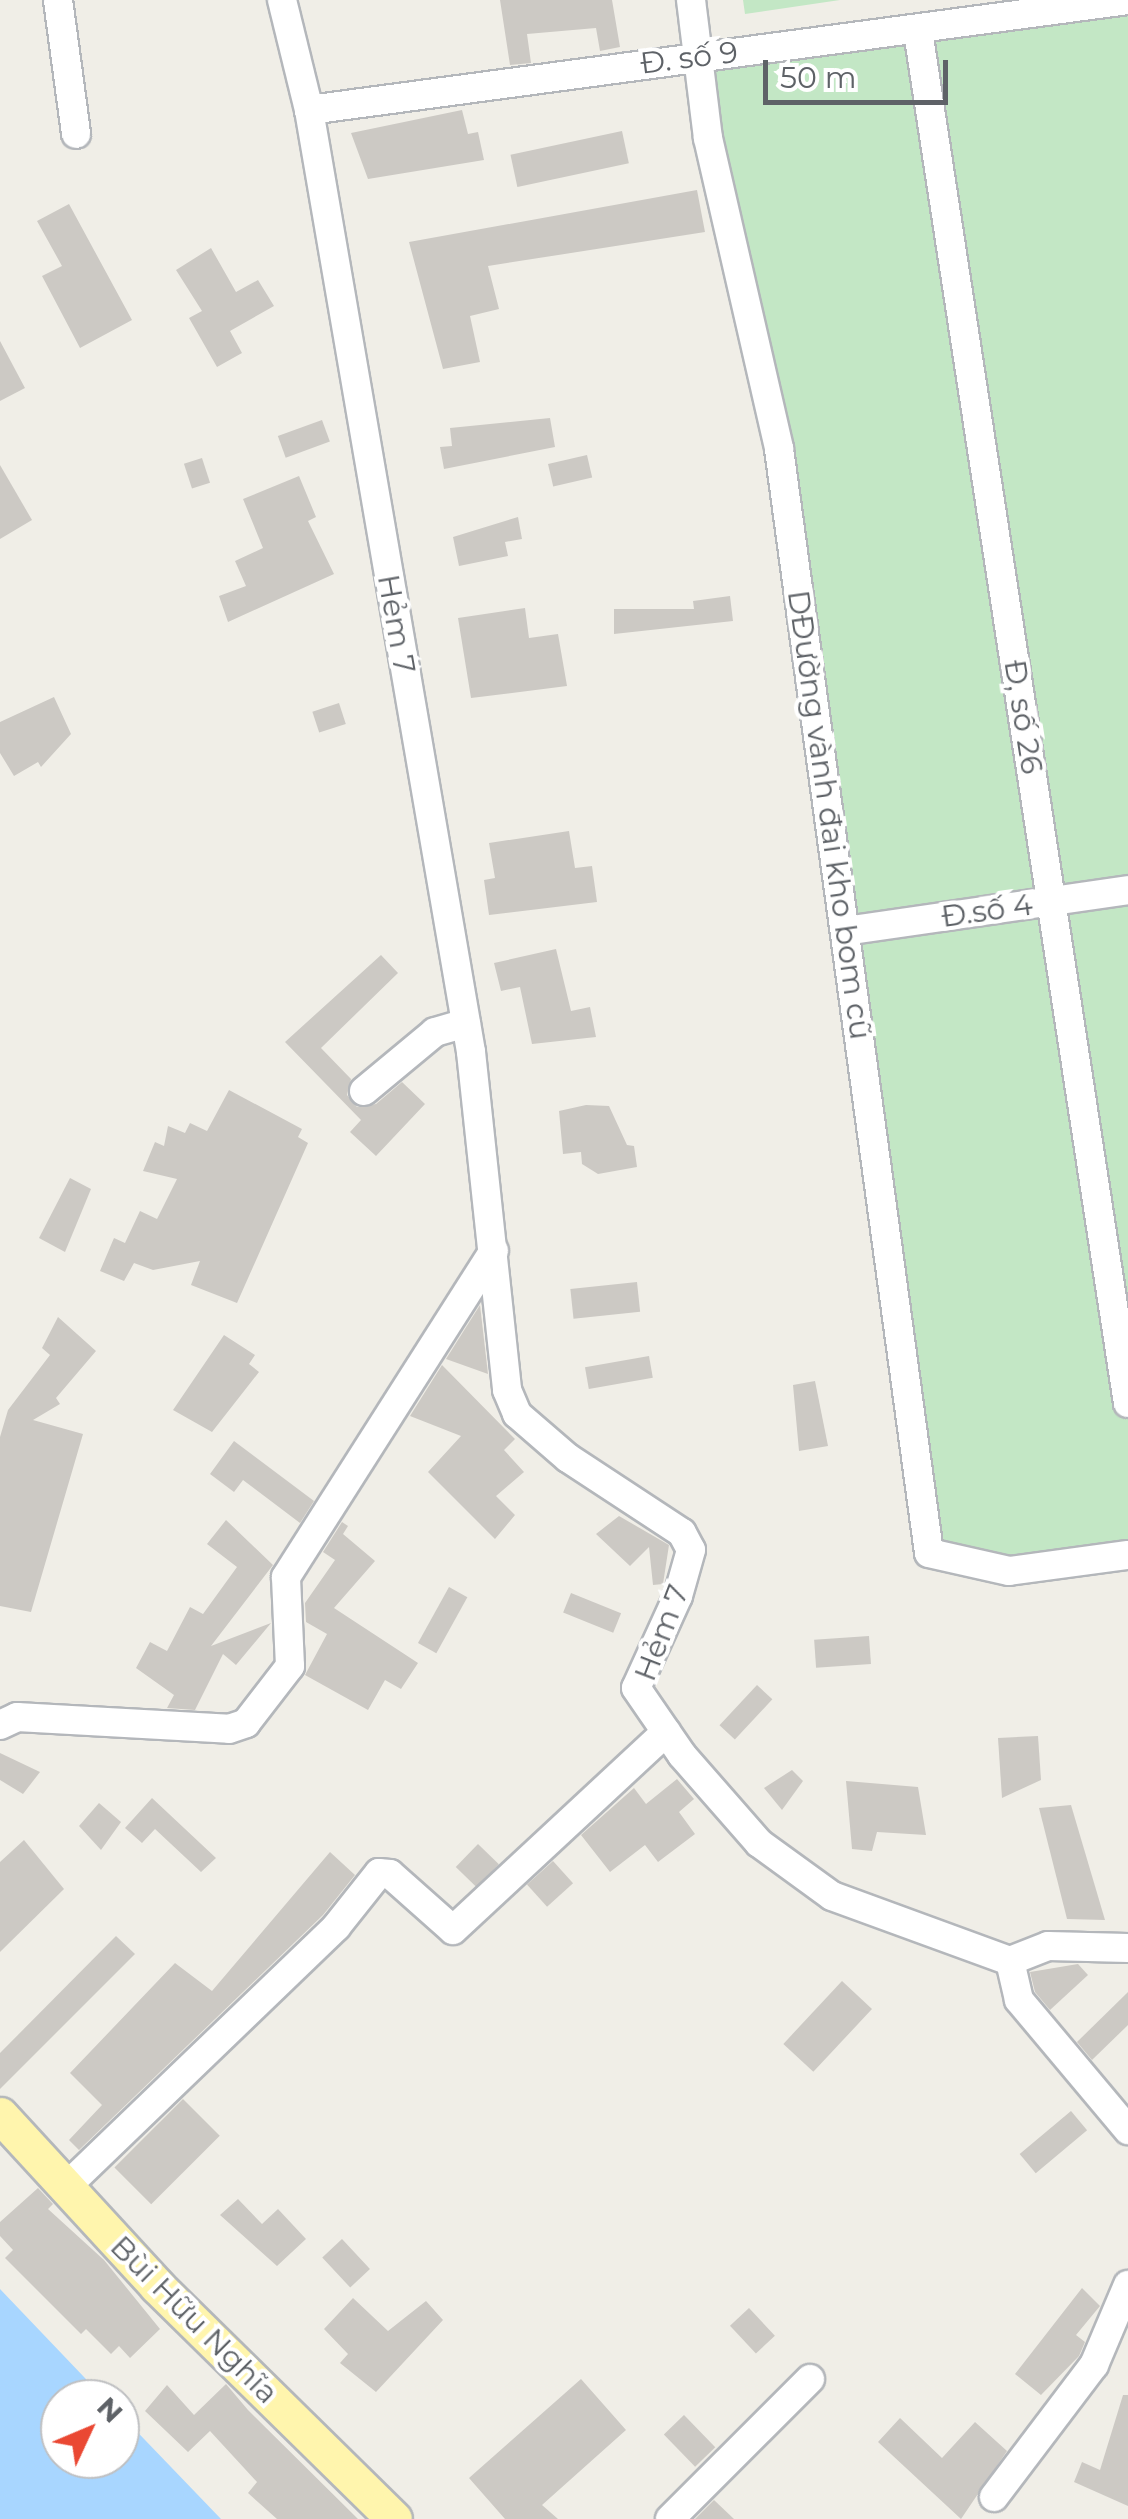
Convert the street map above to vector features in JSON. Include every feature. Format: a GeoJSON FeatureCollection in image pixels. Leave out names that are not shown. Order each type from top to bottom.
{"type":"FeatureCollection","features":[{"type":"Feature","properties":{"kind":"main road","name":"Bùi Hữu Nghĩa"},"geometry":{"type":"LineString","coordinates":[[0,2115],[157,2286],[394,2519]]}},
{"type":"Feature","properties":{"kind":"street"},"geometry":{"type":"LineString","coordinates":[[58,0],[76,134]]}},
{"type":"Feature","properties":{"kind":"street","name":"Hẻm 7"},"geometry":{"type":"LineString","coordinates":[[282,0],[310,110],[466,1023],[507,1390],[517,1414],[568,1458],[682,1533],[691,1550],[678,1596],[636,1688],[666,1732],[759,1844],[832,1896],[1010,1960]]}},
{"type":"Feature","properties":{"kind":"street","name":"DĐường vành đai kho bom cũ"},"geometry":{"type":"LineString","coordinates":[[691,0],[701,56],[708,138],[779,449],[929,1553],[1009,1571],[1128,1554]]}},
{"type":"Feature","properties":{"kind":"street","name":"Đ. số 9"},"geometry":{"type":"LineString","coordinates":[[310,110],[1128,0]]}},
{"type":"Feature","properties":{"kind":"street","name":"Đ, số 26"},"geometry":{"type":"LineString","coordinates":[[918,31],[1128,1403]]}},
{"type":"Feature","properties":{"kind":"street"},"geometry":{"type":"LineString","coordinates":[[779,449],[896,1307]]}},
{"type":"Feature","properties":{"kind":"street","name":"Đ.số 4"},"geometry":{"type":"LineString","coordinates":[[845,931],[1128,890]]}},
{"type":"Feature","properties":{"kind":"street"},"geometry":{"type":"LineString","coordinates":[[364,1091],[435,1032],[466,1023]]}},
{"type":"Feature","properties":{"kind":"street"},"geometry":{"type":"LineString","coordinates":[[0,1725],[17,1717],[229,1729],[246,1722],[290,1666],[286,1577],[494,1251]]}},
{"type":"Feature","properties":{"kind":"street"},"geometry":{"type":"LineString","coordinates":[[66,2187],[336,1926],[380,1873],[390,1874],[454,1930],[666,1732]]}},
{"type":"Feature","properties":{"kind":"street"},"geometry":{"type":"LineString","coordinates":[[1128,1948],[1048,1946],[1010,1960],[1019,2000],[1128,2130]]}},
{"type":"Feature","properties":{"kind":"street"},"geometry":{"type":"LineString","coordinates":[[994,2497],[1094,2365],[1128,2285]]}},
{"type":"Feature","properties":{"kind":"street"},"geometry":{"type":"LineString","coordinates":[[670,2519],[810,2379]]}},
{"type":"Feature","properties":{"kind":"green space"},"geometry":{"type":"Polygon","coordinates":[[[743,0],[840,0],[745,14],[743,0]]]}},
{"type":"Feature","properties":{"kind":"green space"},"geometry":{"type":"Polygon","coordinates":[[[1128,0],[1128,1555],[1009,1571],[929,1553],[845,931],[701,56],[1128,0]]]}},
{"type":"Feature","properties":{"kind":"water"},"geometry":{"type":"Polygon","coordinates":[[[0,2289],[86,2379],[40,2379],[40,2479],[140,2479],[140,2435],[221,2519],[0,2519],[0,2289]]]}},
{"type":"Feature","properties":{"kind":"building"},"geometry":{"type":"Polygon","coordinates":[[[500,0],[612,0],[620,47],[600,51],[596,28],[527,34],[531,63],[510,65],[500,0]]]}},
{"type":"Feature","properties":{"kind":"building"},"geometry":{"type":"Polygon","coordinates":[[[462,110],[468,134],[478,132],[484,160],[368,179],[351,133],[462,110]]]}},
{"type":"Feature","properties":{"kind":"building"},"geometry":{"type":"Polygon","coordinates":[[[622,131],[629,163],[517,187],[510,155],[622,131]]]}},
{"type":"Feature","properties":{"kind":"building"},"geometry":{"type":"Polygon","coordinates":[[[697,190],[705,232],[488,266],[499,309],[470,316],[480,362],[443,369],[409,242],[697,190]]]}},
{"type":"Feature","properties":{"kind":"building"},"geometry":{"type":"Polygon","coordinates":[[[69,204],[132,320],[80,348],[42,276],[62,266],[37,221],[69,204]]]}},
{"type":"Feature","properties":{"kind":"building"},"geometry":{"type":"Polygon","coordinates":[[[211,248],[236,292],[258,280],[274,306],[230,331],[242,353],[217,367],[189,318],[202,311],[176,270],[211,248]]]}},
{"type":"Feature","properties":{"kind":"building"},"geometry":{"type":"Polygon","coordinates":[[[0,341],[25,388],[0,401],[0,341]]]}},
{"type":"Feature","properties":{"kind":"building"},"geometry":{"type":"Polygon","coordinates":[[[550,418],[555,447],[444,469],[440,447],[452,446],[450,428],[550,418]]]}},
{"type":"Feature","properties":{"kind":"building"},"geometry":{"type":"Polygon","coordinates":[[[322,420],[330,442],[286,458],[278,436],[322,420]]]}},
{"type":"Feature","properties":{"kind":"building"},"geometry":{"type":"Polygon","coordinates":[[[587,455],[592,477],[553,486],[548,464],[587,455]]]}},
{"type":"Feature","properties":{"kind":"building"},"geometry":{"type":"Polygon","coordinates":[[[202,458],[210,483],[192,489],[184,464],[202,458]]]}},
{"type":"Feature","properties":{"kind":"building"},"geometry":{"type":"Polygon","coordinates":[[[0,465],[32,520],[0,539],[0,465]]]}},
{"type":"Feature","properties":{"kind":"building"},"geometry":{"type":"Polygon","coordinates":[[[299,476],[316,517],[308,521],[334,574],[228,622],[219,596],[246,586],[235,561],[263,548],[243,499],[299,476]]]}},
{"type":"Feature","properties":{"kind":"building"},"geometry":{"type":"Polygon","coordinates":[[[518,517],[522,539],[505,542],[508,556],[459,566],[453,537],[518,517]]]}},
{"type":"Feature","properties":{"kind":"building"},"geometry":{"type":"Polygon","coordinates":[[[730,596],[733,621],[614,634],[614,609],[694,609],[693,601],[730,596]]]}},
{"type":"Feature","properties":{"kind":"building"},"geometry":{"type":"Polygon","coordinates":[[[525,608],[529,638],[558,634],[567,686],[471,698],[458,618],[525,608]]]}},
{"type":"Feature","properties":{"kind":"building"},"geometry":{"type":"Polygon","coordinates":[[[54,697],[71,734],[41,767],[38,762],[14,776],[0,753],[0,722],[54,697]]]}},
{"type":"Feature","properties":{"kind":"building"},"geometry":{"type":"Polygon","coordinates":[[[339,703],[346,724],[319,733],[312,712],[339,703]]]}},
{"type":"Feature","properties":{"kind":"building"},"geometry":{"type":"Polygon","coordinates":[[[569,831],[575,868],[592,866],[597,902],[489,915],[484,880],[495,878],[489,843],[569,831]]]}},
{"type":"Feature","properties":{"kind":"building"},"geometry":{"type":"Polygon","coordinates":[[[556,949],[571,1011],[590,1007],[596,1037],[532,1044],[520,987],[501,991],[494,963],[556,949]]]}},
{"type":"Feature","properties":{"kind":"building"},"geometry":{"type":"Polygon","coordinates":[[[381,955],[398,973],[321,1048],[351,1079],[347,1095],[357,1107],[376,1104],[402,1082],[425,1104],[376,1156],[350,1132],[361,1120],[285,1042],[381,955]]]}},
{"type":"Feature","properties":{"kind":"building"},"geometry":{"type":"Polygon","coordinates":[[[229,1090],[302,1129],[298,1137],[308,1143],[237,1303],[191,1285],[200,1261],[153,1270],[134,1263],[124,1281],[100,1271],[114,1238],[125,1243],[140,1211],[157,1219],[177,1179],[143,1171],[155,1142],[164,1146],[168,1126],[185,1133],[190,1123],[207,1131],[229,1090]]]}},
{"type":"Feature","properties":{"kind":"building"},"geometry":{"type":"Polygon","coordinates":[[[586,1105],[609,1106],[627,1145],[634,1146],[637,1167],[598,1174],[582,1164],[581,1152],[563,1154],[559,1111],[586,1105]]]}},
{"type":"Feature","properties":{"kind":"building"},"geometry":{"type":"Polygon","coordinates":[[[70,1178],[91,1189],[65,1252],[39,1238],[70,1178]]]}},
{"type":"Feature","properties":{"kind":"building"},"geometry":{"type":"Polygon","coordinates":[[[637,1282],[640,1312],[574,1319],[570,1289],[637,1282]]]}},
{"type":"Feature","properties":{"kind":"building"},"geometry":{"type":"Polygon","coordinates":[[[480,1305],[488,1374],[446,1359],[480,1305]]]}},
{"type":"Feature","properties":{"kind":"building"},"geometry":{"type":"Polygon","coordinates":[[[58,1317],[96,1351],[56,1398],[60,1404],[33,1420],[83,1434],[31,1612],[0,1606],[0,1437],[8,1410],[50,1355],[42,1348],[58,1317]]]}},
{"type":"Feature","properties":{"kind":"building"},"geometry":{"type":"Polygon","coordinates":[[[224,1335],[255,1355],[249,1364],[259,1372],[212,1432],[173,1410],[224,1335]]]}},
{"type":"Feature","properties":{"kind":"building"},"geometry":{"type":"Polygon","coordinates":[[[649,1356],[653,1378],[589,1389],[585,1367],[649,1356]]]}},
{"type":"Feature","properties":{"kind":"building"},"geometry":{"type":"Polygon","coordinates":[[[442,1365],[515,1439],[504,1450],[524,1472],[496,1496],[515,1515],[495,1539],[428,1472],[461,1436],[410,1416],[442,1365]]]}},
{"type":"Feature","properties":{"kind":"building"},"geometry":{"type":"Polygon","coordinates":[[[815,1381],[828,1446],[799,1451],[793,1385],[815,1381]]]}},
{"type":"Feature","properties":{"kind":"building"},"geometry":{"type":"Polygon","coordinates":[[[234,1441],[314,1501],[300,1523],[243,1480],[234,1492],[210,1474],[234,1441]]]}},
{"type":"Feature","properties":{"kind":"building"},"geometry":{"type":"Polygon","coordinates":[[[619,1516],[669,1545],[663,1584],[653,1585],[649,1547],[630,1566],[596,1534],[619,1516]]]}},
{"type":"Feature","properties":{"kind":"building"},"geometry":{"type":"Polygon","coordinates":[[[226,1520],[273,1565],[211,1646],[271,1623],[236,1665],[223,1654],[195,1710],[167,1708],[174,1695],[136,1668],[150,1642],[167,1651],[190,1607],[203,1614],[237,1567],[207,1544],[226,1520]]]}},
{"type":"Feature","properties":{"kind":"building"},"geometry":{"type":"Polygon","coordinates":[[[342,1522],[348,1526],[343,1534],[375,1561],[334,1608],[418,1663],[401,1689],[385,1680],[368,1710],[305,1675],[327,1634],[306,1622],[305,1603],[335,1560],[323,1552],[342,1522]]]}},
{"type":"Feature","properties":{"kind":"building"},"geometry":{"type":"Polygon","coordinates":[[[449,1587],[467,1597],[436,1653],[418,1643],[449,1587]]]}},
{"type":"Feature","properties":{"kind":"building"},"geometry":{"type":"Polygon","coordinates":[[[571,1593],[621,1613],[613,1633],[563,1612],[571,1593]]]}},
{"type":"Feature","properties":{"kind":"building"},"geometry":{"type":"Polygon","coordinates":[[[869,1636],[871,1664],[816,1668],[814,1640],[869,1636]]]}},
{"type":"Feature","properties":{"kind":"building"},"geometry":{"type":"Polygon","coordinates":[[[757,1685],[772,1699],[735,1740],[719,1725],[757,1685]]]}},
{"type":"Feature","properties":{"kind":"building"},"geometry":{"type":"Polygon","coordinates":[[[1038,1736],[1041,1780],[1002,1798],[998,1738],[1038,1736]]]}},
{"type":"Feature","properties":{"kind":"building"},"geometry":{"type":"Polygon","coordinates":[[[0,1753],[40,1772],[23,1794],[0,1780],[0,1753]]]}},
{"type":"Feature","properties":{"kind":"building"},"geometry":{"type":"Polygon","coordinates":[[[792,1770],[803,1781],[782,1810],[764,1788],[792,1770]]]}},
{"type":"Feature","properties":{"kind":"building"},"geometry":{"type":"Polygon","coordinates":[[[677,1779],[694,1799],[679,1812],[695,1834],[658,1862],[645,1845],[610,1872],[581,1835],[634,1788],[646,1804],[677,1779]]]}},
{"type":"Feature","properties":{"kind":"building"},"geometry":{"type":"Polygon","coordinates":[[[846,1781],[918,1787],[926,1835],[877,1832],[872,1851],[852,1849],[846,1781]]]}},
{"type":"Feature","properties":{"kind":"building"},"geometry":{"type":"Polygon","coordinates":[[[152,1798],[216,1858],[201,1872],[155,1829],[142,1843],[125,1828],[152,1798]]]}},
{"type":"Feature","properties":{"kind":"building"},"geometry":{"type":"Polygon","coordinates":[[[99,1803],[121,1822],[101,1850],[79,1826],[99,1803]]]}},
{"type":"Feature","properties":{"kind":"building"},"geometry":{"type":"Polygon","coordinates":[[[1071,1805],[1105,1920],[1067,1919],[1039,1808],[1071,1805]]]}},
{"type":"Feature","properties":{"kind":"building"},"geometry":{"type":"Polygon","coordinates":[[[24,1840],[64,1889],[0,1952],[0,1862],[24,1840]]]}},
{"type":"Feature","properties":{"kind":"building"},"geometry":{"type":"Polygon","coordinates":[[[478,1844],[499,1864],[477,1887],[456,1867],[478,1844]]]}},
{"type":"Feature","properties":{"kind":"building"},"geometry":{"type":"Polygon","coordinates":[[[330,1852],[355,1875],[323,1915],[79,2150],[69,2140],[102,2105],[70,2073],[175,1963],[212,1991],[330,1852]]]}},
{"type":"Feature","properties":{"kind":"building"},"geometry":{"type":"Polygon","coordinates":[[[553,1861],[573,1883],[547,1907],[527,1884],[553,1861]]]}},
{"type":"Feature","properties":{"kind":"building"},"geometry":{"type":"Polygon","coordinates":[[[116,1936],[135,1954],[0,2089],[0,2053],[116,1936]]]}},
{"type":"Feature","properties":{"kind":"building"},"geometry":{"type":"Polygon","coordinates":[[[1078,1964],[1088,1975],[1050,2010],[1035,1992],[1030,1972],[1078,1964]]]}},
{"type":"Feature","properties":{"kind":"building"},"geometry":{"type":"Polygon","coordinates":[[[842,1981],[872,2009],[813,2072],[783,2044],[842,1981]]]}},
{"type":"Feature","properties":{"kind":"building"},"geometry":{"type":"Polygon","coordinates":[[[1128,1992],[1128,2025],[1092,2060],[1077,2042],[1128,1992]]]}},
{"type":"Feature","properties":{"kind":"building"},"geometry":{"type":"Polygon","coordinates":[[[183,2099],[220,2136],[151,2204],[114,2168],[183,2099]]]}},
{"type":"Feature","properties":{"kind":"building"},"geometry":{"type":"Polygon","coordinates":[[[1071,2111],[1087,2130],[1036,2173],[1020,2154],[1071,2111]]]}},
{"type":"Feature","properties":{"kind":"building"},"geometry":{"type":"Polygon","coordinates":[[[38,2188],[53,2204],[48,2209],[104,2260],[160,2329],[130,2358],[119,2346],[111,2354],[86,2329],[81,2334],[5,2258],[13,2250],[0,2236],[0,2222],[38,2188]]]}},
{"type":"Feature","properties":{"kind":"building"},"geometry":{"type":"Polygon","coordinates":[[[238,2199],[262,2224],[278,2209],[306,2239],[277,2266],[220,2215],[238,2199]]]}},
{"type":"Feature","properties":{"kind":"building"},"geometry":{"type":"Polygon","coordinates":[[[342,2239],[370,2269],[350,2287],[322,2257],[342,2239]]]}},
{"type":"Feature","properties":{"kind":"building"},"geometry":{"type":"Polygon","coordinates":[[[1082,2288],[1100,2306],[1076,2335],[1085,2342],[1079,2356],[1041,2395],[1015,2374],[1082,2288]]]}},
{"type":"Feature","properties":{"kind":"building"},"geometry":{"type":"Polygon","coordinates":[[[353,2298],[388,2331],[426,2301],[443,2320],[376,2392],[340,2363],[348,2354],[324,2329],[353,2298]]]}},
{"type":"Feature","properties":{"kind":"building"},"geometry":{"type":"Polygon","coordinates":[[[749,2308],[775,2336],[756,2354],[730,2326],[749,2308]]]}},
{"type":"Feature","properties":{"kind":"building"},"geometry":{"type":"Polygon","coordinates":[[[581,2379],[626,2430],[542,2505],[558,2519],[505,2519],[469,2478],[581,2379]]]}},
{"type":"Feature","properties":{"kind":"building"},"geometry":{"type":"Polygon","coordinates":[[[226,2384],[358,2519],[277,2519],[248,2493],[257,2482],[210,2431],[188,2452],[145,2411],[167,2385],[194,2415],[226,2384]]]}},
{"type":"Feature","properties":{"kind":"building"},"geometry":{"type":"Polygon","coordinates":[[[1123,2395],[1128,2395],[1128,2506],[1074,2482],[1082,2462],[1100,2470],[1123,2395]]]}},
{"type":"Feature","properties":{"kind":"building"},"geometry":{"type":"Polygon","coordinates":[[[684,2415],[715,2447],[695,2467],[664,2434],[684,2415]]]}},
{"type":"Feature","properties":{"kind":"building"},"geometry":{"type":"Polygon","coordinates":[[[900,2418],[942,2458],[975,2422],[1007,2451],[961,2519],[878,2442],[900,2418]]]}},
{"type":"Feature","properties":{"kind":"building"},"geometry":{"type":"Polygon","coordinates":[[[714,2500],[734,2519],[695,2519],[714,2500]]]}}]}
